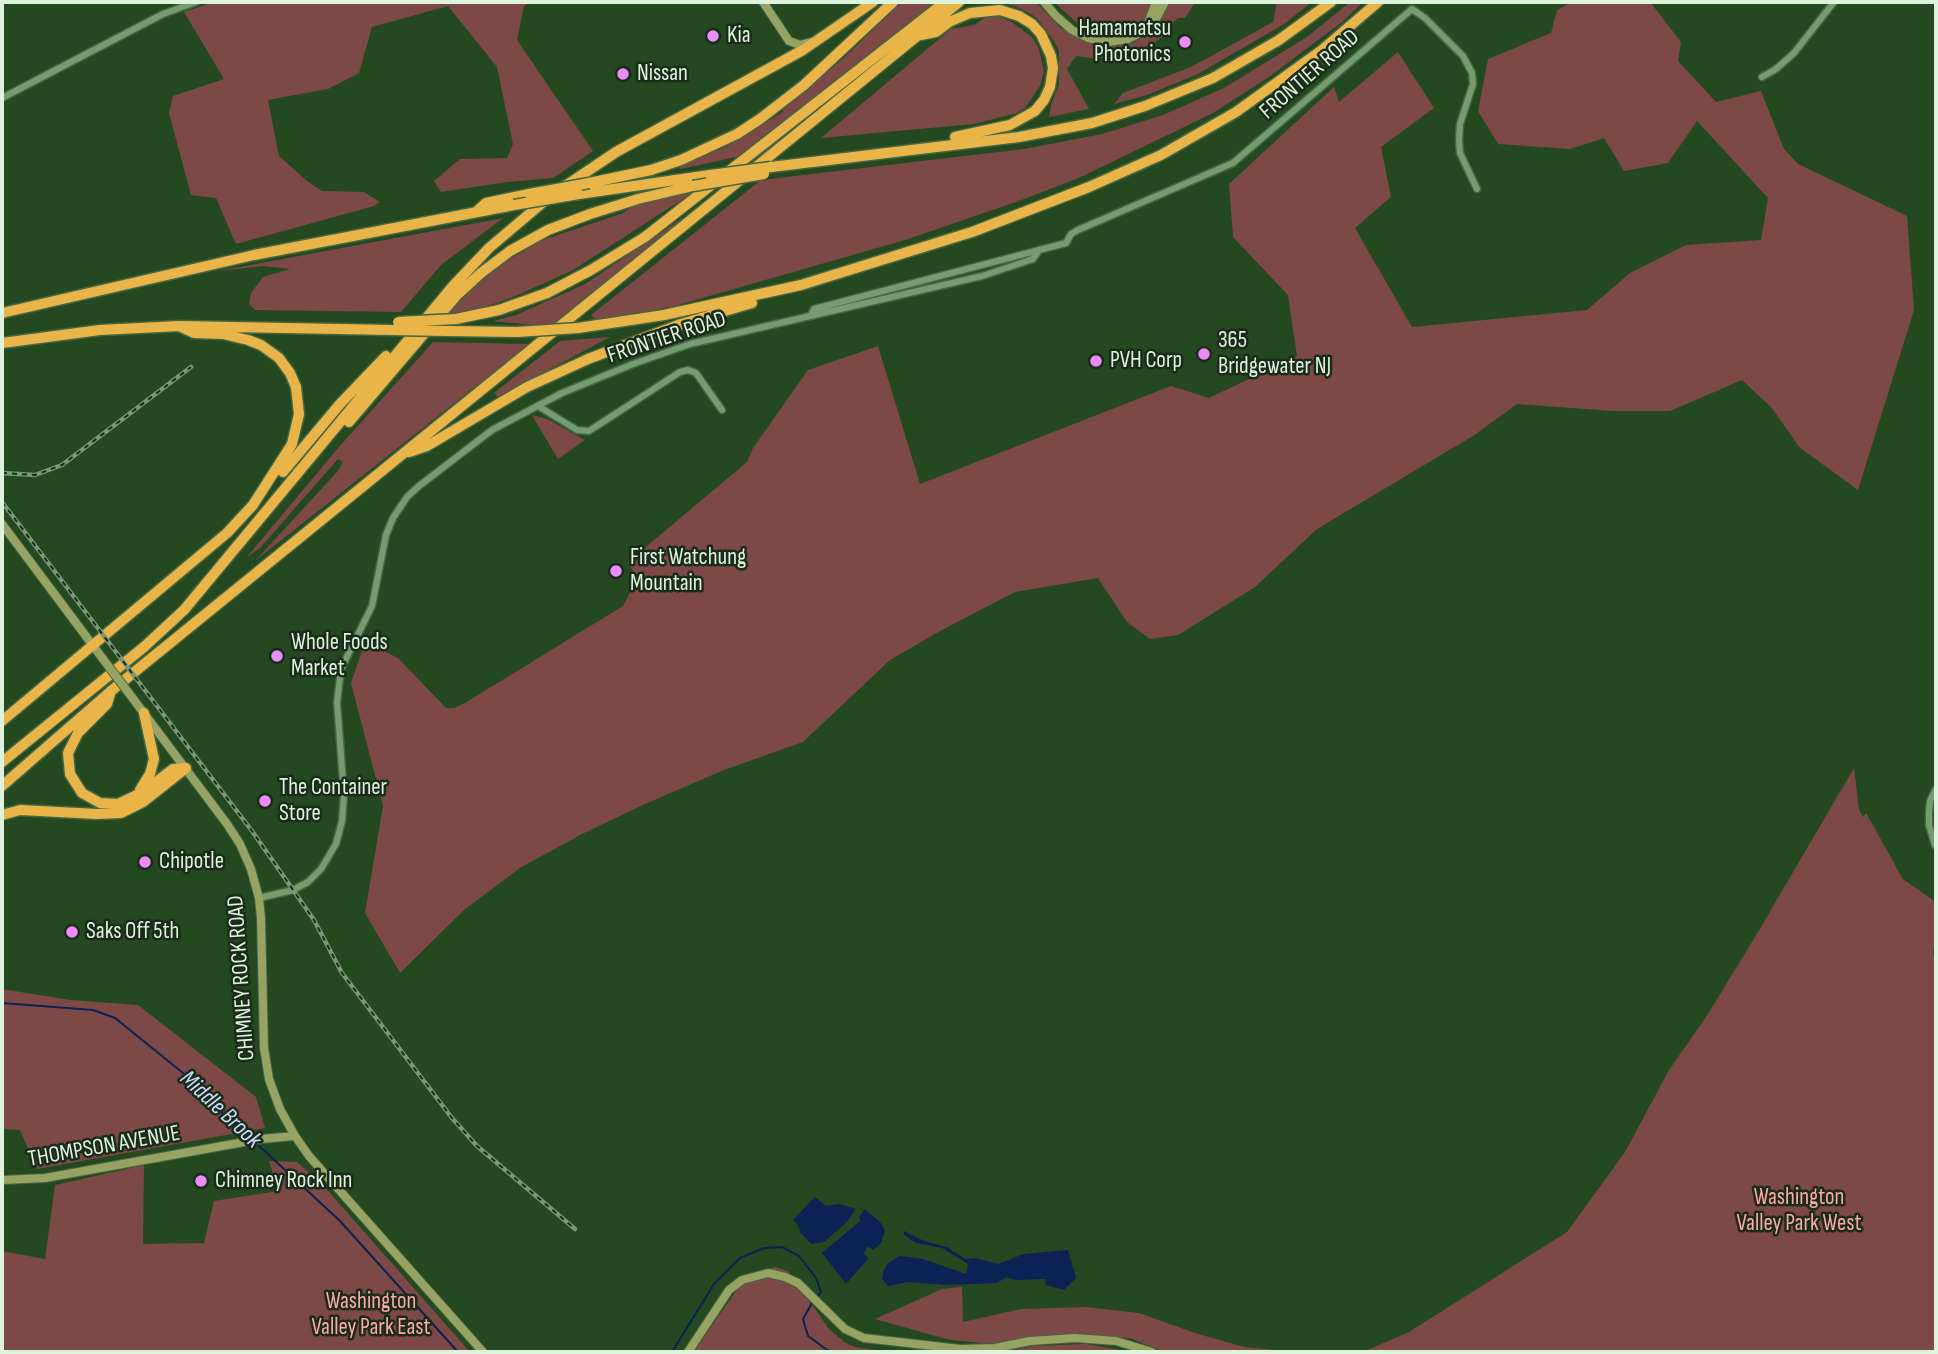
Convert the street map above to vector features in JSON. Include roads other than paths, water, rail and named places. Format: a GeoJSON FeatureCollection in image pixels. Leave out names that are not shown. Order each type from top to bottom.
{"type":"FeatureCollection","features":[{"type":"Feature","properties":{"kind":"highway"},"geometry":{"type":"LineString","coordinates":[[2,762],[178,616],[467,269],[509,230],[550,196],[616,152],[779,64],[873,2]]}},
{"type":"Feature","properties":{"kind":"highway"},"geometry":{"type":"LineString","coordinates":[[475,213],[486,203],[651,170],[681,160],[737,134],[760,120],[804,85],[893,2]]}},
{"type":"Feature","properties":{"kind":"highway"},"geometry":{"type":"LineString","coordinates":[[2,343],[100,330],[179,326],[364,329],[456,319],[499,310],[547,293],[645,237],[945,2]]}},
{"type":"Feature","properties":{"kind":"highway"},"geometry":{"type":"LineString","coordinates":[[2,786],[111,691],[959,2]]}},
{"type":"Feature","properties":{"kind":"highway"},"geometry":{"type":"LineString","coordinates":[[292,480],[303,475],[457,295],[494,263],[548,230],[638,199],[767,170],[809,162],[1031,135],[1092,123],[1167,98],[1245,61],[1331,2]]}},
{"type":"Feature","properties":{"kind":"highway"},"geometry":{"type":"LineString","coordinates":[[395,326],[447,331],[517,332],[578,328],[654,317],[801,285],[972,232],[1089,187],[1161,155],[1236,112],[1322,50],[1378,2]]}},
{"type":"Feature","properties":{"kind":"highway"},"geometry":{"type":"LineString","coordinates":[[918,35],[936,32],[949,22],[970,13],[1000,10],[1020,16],[1032,24],[1041,34],[1051,56],[1050,87],[1035,111],[1010,125],[955,137],[944,145]]}},
{"type":"Feature","properties":{"kind":"highway"},"geometry":{"type":"LineString","coordinates":[[2,313],[254,255],[514,205],[710,175],[767,170]]}},
{"type":"Feature","properties":{"kind":"highway"},"geometry":{"type":"LineString","coordinates":[[404,454],[427,446],[527,387],[588,359],[681,324],[772,297],[801,285]]}},
{"type":"Feature","properties":{"kind":"highway"},"geometry":{"type":"LineString","coordinates":[[179,326],[194,332],[235,337],[261,345],[279,358],[293,380],[299,414],[292,444],[253,505]]}},
{"type":"Feature","properties":{"kind":"highway"},"geometry":{"type":"LineString","coordinates":[[2,721],[218,541],[269,490],[340,404],[398,343],[408,340]]}},
{"type":"Feature","properties":{"kind":"highway"},"geometry":{"type":"LineString","coordinates":[[111,691],[107,704],[85,724],[68,752],[68,766],[76,787],[94,801],[118,804],[173,769],[186,768]]}},
{"type":"Feature","properties":{"kind":"highway"},"geometry":{"type":"LineString","coordinates":[[132,797],[148,780],[154,759],[144,713]]}},
{"type":"Feature","properties":{"kind":"highway"},"geometry":{"type":"LineString","coordinates":[[2,815],[20,810],[121,813],[143,802],[186,768]]}},
{"type":"Feature","properties":{"kind":"street"},"geometry":{"type":"LineString","coordinates":[[2,98],[163,13],[196,2]]}},
{"type":"Feature","properties":{"kind":"street"},"geometry":{"type":"LineString","coordinates":[[763,2],[792,43],[800,45],[821,38]]}},
{"type":"Feature","properties":{"kind":"street"},"geometry":{"type":"LineString","coordinates":[[1044,2],[1072,30],[1098,41],[1108,42],[1128,39],[1147,26],[1161,13],[1165,2]]}},
{"type":"Feature","properties":{"kind":"street"},"geometry":{"type":"LineString","coordinates":[[1147,26],[1156,2]]}},
{"type":"Feature","properties":{"kind":"street"},"geometry":{"type":"LineString","coordinates":[[1762,77],[1785,62],[1834,2]]}},
{"type":"Feature","properties":{"kind":"street","name":"FRONTIER ROAD"},"geometry":{"type":"LineString","coordinates":[[811,315],[814,309],[1066,243],[1071,234],[1078,230],[1233,163],[1412,9],[1425,18],[1463,56],[1472,73],[1459,140],[1460,153],[1477,189]]}},
{"type":"Feature","properties":{"kind":"street"},"geometry":{"type":"LineString","coordinates":[[779,64],[788,47],[786,38]]}},
{"type":"Feature","properties":{"kind":"street","name":"FRONTIER ROAD"},"geometry":{"type":"LineString","coordinates":[[259,898],[293,890],[308,882],[321,869],[336,844],[342,821],[344,795],[337,702],[341,669],[372,606],[386,535],[397,512],[419,485],[492,430],[538,405],[664,353],[811,315],[982,276],[1032,259],[1039,250]]}},
{"type":"Feature","properties":{"kind":"street","name":"FRONTIER ROAD"},"geometry":{"type":"LineString","coordinates":[[538,405],[577,430],[589,431],[684,370],[693,370],[722,410]]}},
{"type":"Feature","properties":{"kind":"street","name":"CHIMNEY ROCK ROAD"},"geometry":{"type":"LineString","coordinates":[[2,524],[240,844],[259,898],[265,1059],[277,1101],[295,1136],[353,1208],[483,1352]]}},
{"type":"Feature","properties":{"kind":"street"},"geometry":{"type":"LineString","coordinates":[[1935,845],[1929,825],[1929,813],[1930,801],[1936,789]]}},
{"type":"Feature","properties":{"kind":"street","name":"THOMPSON AVENUE"},"geometry":{"type":"LineString","coordinates":[[2,1180],[46,1178],[261,1139],[295,1136]]}},
{"type":"Feature","properties":{"kind":"street"},"geometry":{"type":"LineString","coordinates":[[688,1352],[723,1297],[742,1280],[762,1274],[791,1279],[807,1290],[845,1329],[872,1340],[960,1349],[995,1348],[1030,1341],[1085,1339],[1116,1341],[1152,1352]]}},
{"type":"Feature","properties":{"kind":"water"},"geometry":{"type":"Polygon","coordinates":[[[815,1197],[826,1206],[839,1204],[856,1209],[847,1222],[824,1242],[811,1244],[793,1220],[815,1197]]]}},
{"type":"Feature","properties":{"kind":"water"},"geometry":{"type":"Polygon","coordinates":[[[865,1209],[881,1223],[885,1231],[881,1243],[873,1250],[868,1246],[864,1253],[868,1259],[846,1284],[822,1253],[860,1221],[859,1217],[865,1209]]]}},
{"type":"Feature","properties":{"kind":"water"},"geometry":{"type":"Polygon","coordinates":[[[904,1231],[924,1241],[947,1247],[965,1259],[976,1258],[998,1264],[1024,1254],[1068,1250],[1076,1278],[1064,1290],[1046,1285],[1045,1279],[1015,1280],[1006,1277],[997,1283],[947,1285],[908,1282],[888,1286],[882,1279],[883,1272],[888,1263],[900,1256],[923,1259],[966,1274],[968,1264],[942,1248],[916,1243],[904,1235],[904,1231]]]}},
{"type":"Feature","properties":{"kind":"waterway","name":"Middle Brook"},"geometry":{"type":"LineString","coordinates":[[2,1003],[93,1010],[115,1018],[188,1077],[250,1138]]}},
{"type":"Feature","properties":{"kind":"waterway","name":"Middle Brook"},"geometry":{"type":"LineString","coordinates":[[257,1144],[340,1221],[458,1352]]}},
{"type":"Feature","properties":{"kind":"waterway"},"geometry":{"type":"LineString","coordinates":[[672,1352],[714,1284],[740,1258],[764,1248],[782,1247],[799,1256],[816,1278],[821,1292],[818,1296]]}},
{"type":"Feature","properties":{"kind":"waterway"},"geometry":{"type":"LineString","coordinates":[[812,1303],[803,1319],[808,1336],[827,1350],[836,1352]]}},
{"type":"Feature","properties":{"kind":"railway"},"geometry":{"type":"LineString","coordinates":[[2,473],[35,475],[62,465],[191,367]]}},
{"type":"Feature","properties":{"kind":"railway"},"geometry":{"type":"LineString","coordinates":[[2,502],[252,831],[314,920],[342,973],[452,1118],[477,1146],[575,1229]]}},
{"type":"Feature","properties":{"kind":"place","name":"Kia"},"geometry":{"type":"Point","coordinates":[713,36]}},
{"type":"Feature","properties":{"kind":"place","name":"Hamamatsu Photonics"},"geometry":{"type":"Point","coordinates":[1185,42]}},
{"type":"Feature","properties":{"kind":"place","name":"Nissan"},"geometry":{"type":"Point","coordinates":[623,74]}},
{"type":"Feature","properties":{"kind":"place","name":"365 Bridgewater NJ"},"geometry":{"type":"Point","coordinates":[1204,354]}},
{"type":"Feature","properties":{"kind":"place","name":"PVH Corp"},"geometry":{"type":"Point","coordinates":[1096,361]}},
{"type":"Feature","properties":{"kind":"place","name":"First Watchung Mountain"},"geometry":{"type":"Point","coordinates":[616,571]}},
{"type":"Feature","properties":{"kind":"place","name":"Whole Foods Market"},"geometry":{"type":"Point","coordinates":[277,656]}},
{"type":"Feature","properties":{"kind":"place","name":"The Container Store"},"geometry":{"type":"Point","coordinates":[265,801]}},
{"type":"Feature","properties":{"kind":"place","name":"Chipotle"},"geometry":{"type":"Point","coordinates":[145,862]}},
{"type":"Feature","properties":{"kind":"place","name":"Saks Off 5th"},"geometry":{"type":"Point","coordinates":[72,932]}},
{"type":"Feature","properties":{"kind":"place","name":"Chimney Rock Inn"},"geometry":{"type":"Point","coordinates":[201,1181]}},
{"type":"Feature","properties":{"kind":"park label","name":"Washington Valley Park West"},"geometry":{"type":"Point","coordinates":[1799,1211]}},
{"type":"Feature","properties":{"kind":"park label","name":"Washington Valley Park East"},"geometry":{"type":"Point","coordinates":[371,1315]}}]}
